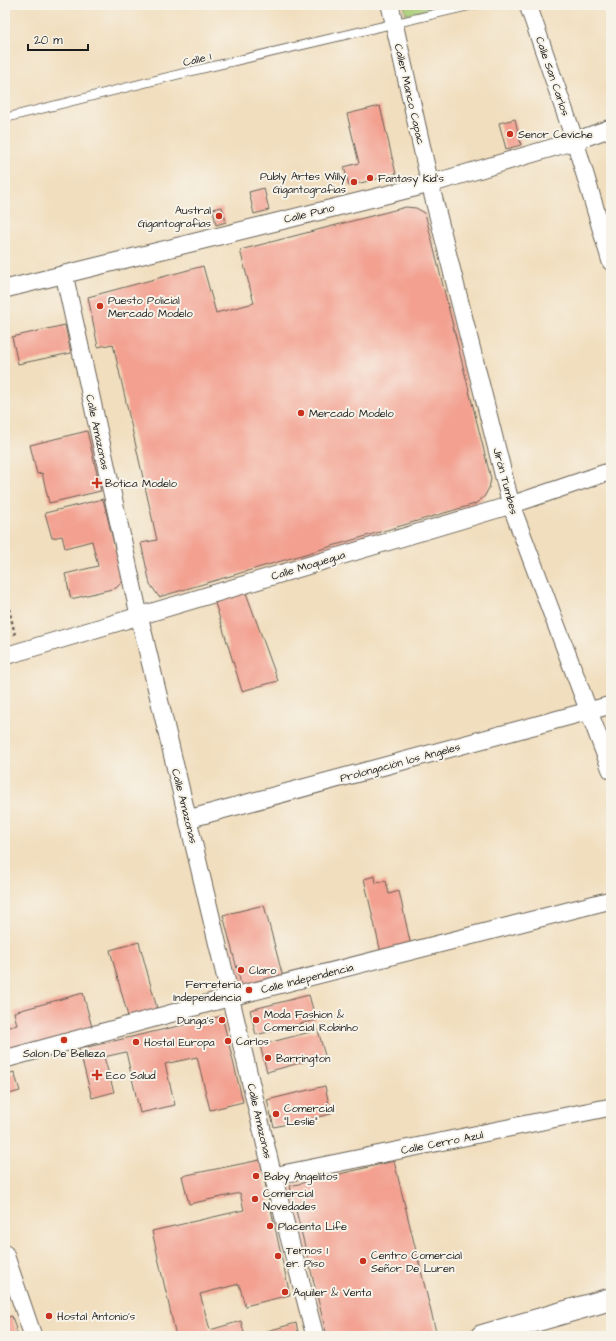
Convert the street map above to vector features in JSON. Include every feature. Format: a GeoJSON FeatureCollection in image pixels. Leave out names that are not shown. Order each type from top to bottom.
{"type":"FeatureCollection","features":[{"type":"Feature","properties":{"kind":"main road"},"geometry":{"type":"LineString","coordinates":[[482,1336],[611,1299]]}},
{"type":"Feature","properties":{"kind":"street","name":"Caller Manco Capac"},"geometry":{"type":"LineString","coordinates":[[390,5],[430,184]]}},
{"type":"Feature","properties":{"kind":"street","name":"Calle San Carlos"},"geometry":{"type":"LineString","coordinates":[[528,5],[575,141],[611,262]]}},
{"type":"Feature","properties":{"kind":"street","name":"Calle Puno"},"geometry":{"type":"LineString","coordinates":[[5,289],[430,184],[575,141],[611,128]]}},
{"type":"Feature","properties":{"kind":"street","name":"Jirón Tumbes"},"geometry":{"type":"LineString","coordinates":[[430,184],[511,505],[611,770]]}},
{"type":"Feature","properties":{"kind":"street","name":"Calle Amazonas"},"geometry":{"type":"LineString","coordinates":[[64,274],[139,615],[273,1176],[315,1336]]}},
{"type":"Feature","properties":{"kind":"street","name":"Calle Moquegua"},"geometry":{"type":"LineString","coordinates":[[12,654],[511,505],[611,471]]}},
{"type":"Feature","properties":{"kind":"street","name":"Prolongación los Angeles"},"geometry":{"type":"LineString","coordinates":[[188,819],[590,712],[611,705]]}},
{"type":"Feature","properties":{"kind":"street","name":"Calle Independencia"},"geometry":{"type":"LineString","coordinates":[[5,1059],[230,997],[611,900]]}},
{"type":"Feature","properties":{"kind":"street","name":"Calle Cerro Azul"},"geometry":{"type":"LineString","coordinates":[[273,1176],[611,1107]]}},
{"type":"Feature","properties":{"kind":"street"},"geometry":{"type":"LineString","coordinates":[[5,1254],[33,1336]]}},
{"type":"Feature","properties":{"kind":"lane","name":"Calle 1"},"geometry":{"type":"LineString","coordinates":[[5,118],[473,5]]}},
{"type":"Feature","properties":{"kind":"path"},"geometry":{"type":"LineString","coordinates":[[5,591],[12,654]]}},
{"type":"Feature","properties":{"kind":"green space"},"geometry":{"type":"Polygon","coordinates":[[[404,5],[446,5],[406,15],[404,5]]]}},
{"type":"Feature","properties":{"kind":"building"},"geometry":{"type":"Polygon","coordinates":[[[380,106],[396,174],[349,186],[344,167],[359,163],[347,114],[380,106]]]}},
{"type":"Feature","properties":{"kind":"building","name":"Senor Ceviche"},"geometry":{"type":"Polygon","coordinates":[[[515,119],[521,145],[506,149],[499,123],[515,119]]]}},
{"type":"Feature","properties":{"kind":"building"},"geometry":{"type":"Polygon","coordinates":[[[264,188],[269,210],[254,214],[249,192],[264,188]]]}},
{"type":"Feature","properties":{"kind":"building","name":"Austral Gigantografias"},"geometry":{"type":"Polygon","coordinates":[[[222,207],[226,222],[216,225],[213,209],[222,207]]]}},
{"type":"Feature","properties":{"kind":"building","name":"Mercado Modelo"},"geometry":{"type":"Polygon","coordinates":[[[406,207],[416,208],[425,213],[491,479],[489,488],[484,497],[475,504],[159,597],[150,584],[141,543],[157,540],[113,344],[98,347],[88,297],[203,266],[216,313],[254,303],[240,250],[406,207]]]}},
{"type":"Feature","properties":{"kind":"building"},"geometry":{"type":"Polygon","coordinates":[[[65,325],[71,353],[18,364],[12,337],[65,325]]]}},
{"type":"Feature","properties":{"kind":"building"},"geometry":{"type":"Polygon","coordinates":[[[87,431],[101,491],[49,503],[42,473],[37,474],[30,445],[87,431]]]}},
{"type":"Feature","properties":{"kind":"building"},"geometry":{"type":"Polygon","coordinates":[[[103,499],[123,581],[116,588],[71,599],[65,574],[98,566],[92,541],[65,548],[62,536],[52,538],[45,513],[103,499]]]}},
{"type":"Feature","properties":{"kind":"building"},"geometry":{"type":"Polygon","coordinates":[[[245,590],[278,681],[242,691],[215,603],[245,590]]]}},
{"type":"Feature","properties":{"kind":"building"},"geometry":{"type":"Polygon","coordinates":[[[375,876],[376,883],[386,881],[389,894],[399,891],[411,946],[381,953],[364,879],[375,876]]]}},
{"type":"Feature","properties":{"kind":"building"},"geometry":{"type":"Polygon","coordinates":[[[264,905],[285,985],[243,992],[223,915],[264,905]]]}},
{"type":"Feature","properties":{"kind":"building"},"geometry":{"type":"Polygon","coordinates":[[[139,942],[158,1012],[129,1020],[110,950],[139,942]]]}},
{"type":"Feature","properties":{"kind":"building"},"geometry":{"type":"Polygon","coordinates":[[[83,993],[94,1035],[5,1060],[5,1028],[17,1025],[14,1012],[83,993]]]}},
{"type":"Feature","properties":{"kind":"building"},"geometry":{"type":"Polygon","coordinates":[[[309,995],[316,1020],[256,1035],[250,1010],[309,995]]]}},
{"type":"Feature","properties":{"kind":"building"},"geometry":{"type":"Polygon","coordinates":[[[222,1016],[243,1102],[210,1110],[197,1057],[165,1064],[175,1105],[140,1113],[126,1052],[104,1057],[114,1092],[92,1098],[79,1049],[222,1016]]]}},
{"type":"Feature","properties":{"kind":"building"},"geometry":{"type":"Polygon","coordinates":[[[318,1030],[325,1056],[267,1072],[260,1045],[318,1030]]]}},
{"type":"Feature","properties":{"kind":"building"},"geometry":{"type":"Polygon","coordinates":[[[14,1072],[20,1091],[5,1095],[5,1075],[14,1072]]]}},
{"type":"Feature","properties":{"kind":"building"},"geometry":{"type":"Polygon","coordinates":[[[325,1086],[331,1114],[274,1127],[267,1100],[325,1086]]]}},
{"type":"Feature","properties":{"kind":"building"},"geometry":{"type":"Polygon","coordinates":[[[260,1160],[290,1295],[245,1306],[239,1284],[200,1294],[210,1330],[241,1321],[245,1336],[176,1336],[152,1231],[244,1210],[240,1193],[189,1204],[182,1176],[260,1160]]]}},
{"type":"Feature","properties":{"kind":"building","name":"Centro Comercial Señor De Luren"},"geometry":{"type":"Polygon","coordinates":[[[394,1161],[437,1336],[327,1336],[290,1186],[394,1161]]]}},
{"type":"Feature","properties":{"kind":"building"},"geometry":{"type":"Polygon","coordinates":[[[12,1316],[18,1336],[5,1336],[5,1318],[12,1316]]]}},
{"type":"Feature","properties":{"kind":"building"},"geometry":{"type":"Polygon","coordinates":[[[296,1323],[299,1336],[249,1336],[296,1323]]]}},
{"type":"Feature","properties":{"kind":"place","name":"Senor Ceviche"},"geometry":{"type":"Point","coordinates":[510,134]}},
{"type":"Feature","properties":{"kind":"place","name":"Fantasy Kid's"},"geometry":{"type":"Point","coordinates":[370,178]}},
{"type":"Feature","properties":{"kind":"place","name":"Publy Artes Willy Gigantografias"},"geometry":{"type":"Point","coordinates":[354,182]}},
{"type":"Feature","properties":{"kind":"place","name":"Austral Gigantografias"},"geometry":{"type":"Point","coordinates":[219,216]}},
{"type":"Feature","properties":{"kind":"place","name":"Puesto Policial Mercado Modelo"},"geometry":{"type":"Point","coordinates":[100,306]}},
{"type":"Feature","properties":{"kind":"place","name":"Mercado Modelo"},"geometry":{"type":"Point","coordinates":[301,413]}},
{"type":"Feature","properties":{"kind":"place","name":"Botica Modelo"},"geometry":{"type":"Point","coordinates":[97,483]}},
{"type":"Feature","properties":{"kind":"place","name":"Claro"},"geometry":{"type":"Point","coordinates":[241,970]}},
{"type":"Feature","properties":{"kind":"place","name":"Ferretería Independencia"},"geometry":{"type":"Point","coordinates":[249,990]}},
{"type":"Feature","properties":{"kind":"place","name":"Dunga's"},"geometry":{"type":"Point","coordinates":[222,1020]}},
{"type":"Feature","properties":{"kind":"place","name":"Moda Fashion & Comercial Robinho"},"geometry":{"type":"Point","coordinates":[256,1020]}},
{"type":"Feature","properties":{"kind":"place","name":"Salon De Belleza"},"geometry":{"type":"Point","coordinates":[64,1040]}},
{"type":"Feature","properties":{"kind":"place","name":"Carlos"},"geometry":{"type":"Point","coordinates":[228,1041]}},
{"type":"Feature","properties":{"kind":"place","name":"Hostal Europa"},"geometry":{"type":"Point","coordinates":[136,1042]}},
{"type":"Feature","properties":{"kind":"place","name":"Barrington"},"geometry":{"type":"Point","coordinates":[268,1058]}},
{"type":"Feature","properties":{"kind":"place","name":"Eco Salud"},"geometry":{"type":"Point","coordinates":[97,1075]}},
{"type":"Feature","properties":{"kind":"place","name":"Comercial \"Leslie\""},"geometry":{"type":"Point","coordinates":[276,1114]}},
{"type":"Feature","properties":{"kind":"place","name":"Baby Angelitos"},"geometry":{"type":"Point","coordinates":[256,1176]}},
{"type":"Feature","properties":{"kind":"place","name":"Comercial Novedades"},"geometry":{"type":"Point","coordinates":[255,1199]}},
{"type":"Feature","properties":{"kind":"place","name":"Placenta Life"},"geometry":{"type":"Point","coordinates":[270,1226]}},
{"type":"Feature","properties":{"kind":"place","name":"Ternos 1 er. Piso"},"geometry":{"type":"Point","coordinates":[278,1256]}},
{"type":"Feature","properties":{"kind":"place","name":"Centro Comercial Señor De Luren"},"geometry":{"type":"Point","coordinates":[363,1261]}},
{"type":"Feature","properties":{"kind":"place","name":"Aquiler & Venta"},"geometry":{"type":"Point","coordinates":[285,1292]}},
{"type":"Feature","properties":{"kind":"place","name":"Hostal Antonio's"},"geometry":{"type":"Point","coordinates":[49,1316]}}]}
